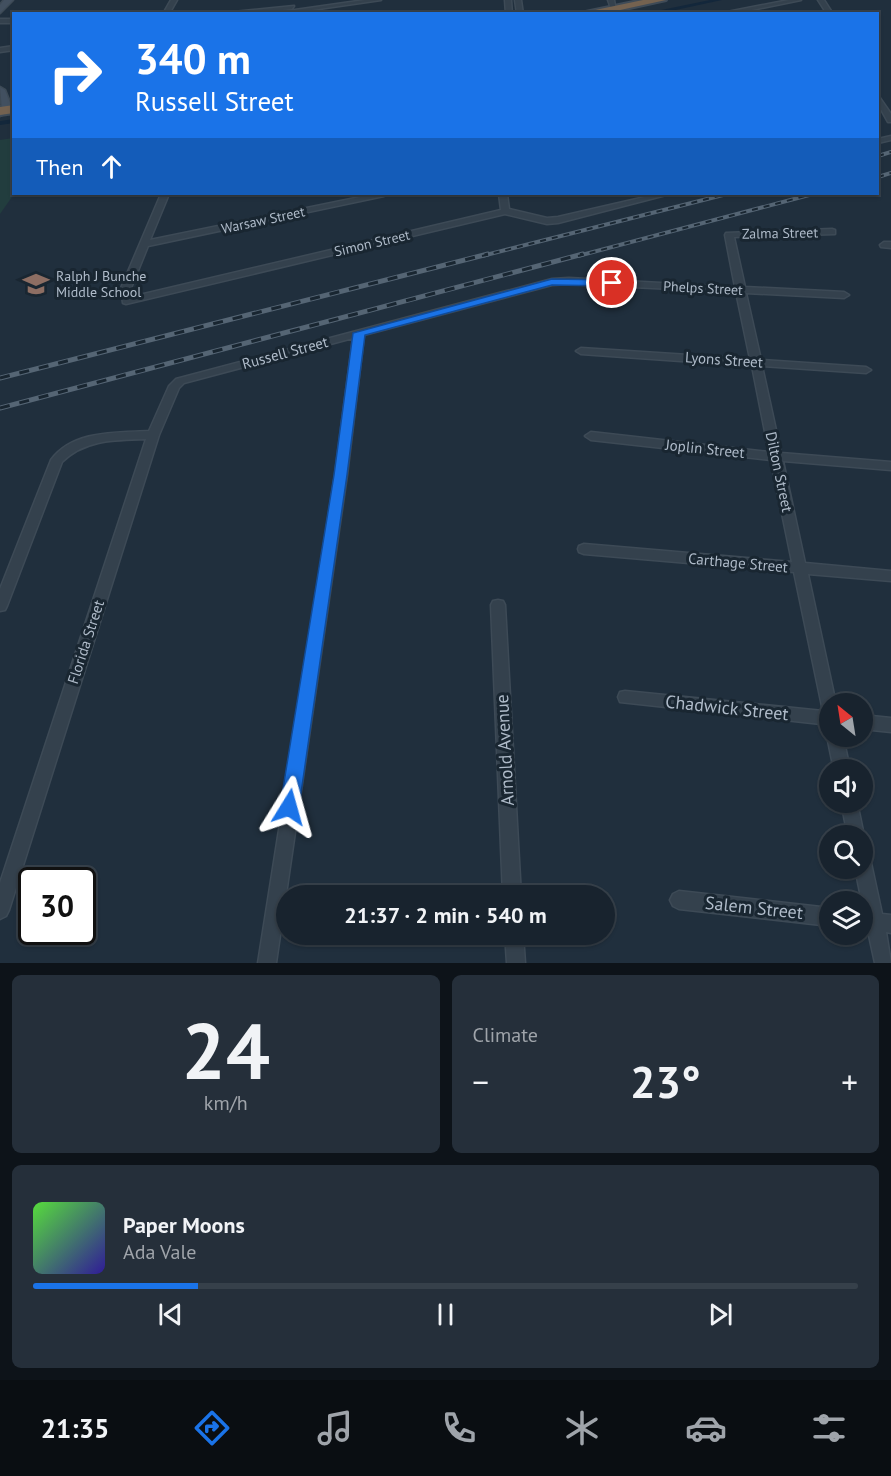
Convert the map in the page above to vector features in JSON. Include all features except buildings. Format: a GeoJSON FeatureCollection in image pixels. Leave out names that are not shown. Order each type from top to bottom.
{"type":"FeatureCollection","features":[{"type":"Feature","properties":{"kind":"highway"},"geometry":{"type":"LineString","coordinates":[[589,12],[613,6],[661,0]]}},
{"type":"Feature","properties":{"kind":"highway"},"geometry":{"type":"LineString","coordinates":[[613,6],[676,0]]}},
{"type":"Feature","properties":{"kind":"street"},"geometry":{"type":"LineString","coordinates":[[0,10],[9,0]]}},
{"type":"Feature","properties":{"kind":"street"},"geometry":{"type":"LineString","coordinates":[[291,10],[294,0]]}},
{"type":"Feature","properties":{"kind":"street"},"geometry":{"type":"LineString","coordinates":[[254,12],[378,0]]}},
{"type":"Feature","properties":{"kind":"street"},"geometry":{"type":"LineString","coordinates":[[508,0],[509,10],[520,11],[518,0]]}},
{"type":"Feature","properties":{"kind":"street"},"geometry":{"type":"LineString","coordinates":[[738,12],[798,0]]}},
{"type":"Feature","properties":{"kind":"street"},"geometry":{"type":"LineString","coordinates":[[0,90],[5,112]]}},
{"type":"Feature","properties":{"kind":"street"},"geometry":{"type":"LineString","coordinates":[[879,101],[891,120]]}},
{"type":"Feature","properties":{"kind":"street"},"geometry":{"type":"LineString","coordinates":[[143,244],[164,195]]}},
{"type":"Feature","properties":{"kind":"street","name":"Warsaw Street"},"geometry":{"type":"LineString","coordinates":[[143,244],[379,195]]}},
{"type":"Feature","properties":{"kind":"street"},"geometry":{"type":"LineString","coordinates":[[503,195],[505,211]]}},
{"type":"Feature","properties":{"kind":"street"},"geometry":{"type":"LineString","coordinates":[[618,195],[619,205]]}},
{"type":"Feature","properties":{"kind":"street","name":"Simon Street"},"geometry":{"type":"LineString","coordinates":[[143,244],[126,288],[126,302],[505,211],[558,220],[662,195]]}},
{"type":"Feature","properties":{"kind":"street","name":"Zalma Street"},"geometry":{"type":"LineString","coordinates":[[729,235],[832,232]]}},
{"type":"Feature","properties":{"kind":"street","name":"Dilton Street"},"geometry":{"type":"LineString","coordinates":[[729,235],[826,693]]}},
{"type":"Feature","properties":{"kind":"street","name":"Phelps Street"},"geometry":{"type":"LineString","coordinates":[[562,281],[844,295]]}},
{"type":"Feature","properties":{"kind":"street","name":"Russell Street"},"geometry":{"type":"LineString","coordinates":[[182,380],[562,281]]}},
{"type":"Feature","properties":{"kind":"street"},"geometry":{"type":"LineString","coordinates":[[267,963],[341,475],[359,333]]}},
{"type":"Feature","properties":{"kind":"street","name":"Lyons Street"},"geometry":{"type":"LineString","coordinates":[[581,351],[866,370]]}},
{"type":"Feature","properties":{"kind":"street","name":"Florida Street"},"geometry":{"type":"LineString","coordinates":[[0,910],[153,435],[174,386],[182,380]]}},
{"type":"Feature","properties":{"kind":"street"},"geometry":{"type":"LineString","coordinates":[[0,606],[57,460],[63,453],[91,441],[153,435]]}},
{"type":"Feature","properties":{"kind":"street","name":"Joplin Street"},"geometry":{"type":"LineString","coordinates":[[591,436],[776,457],[891,466]]}},
{"type":"Feature","properties":{"kind":"street","name":"Carthage Street"},"geometry":{"type":"LineString","coordinates":[[584,549],[891,576]]}},
{"type":"Feature","properties":{"kind":"street","name":"Arnold Avenue"},"geometry":{"type":"LineString","coordinates":[[498,605],[511,885]]}},
{"type":"Feature","properties":{"kind":"street","name":"Chadwick Street"},"geometry":{"type":"LineString","coordinates":[[626,697],[819,717]]}},
{"type":"Feature","properties":{"kind":"street"},"geometry":{"type":"LineString","coordinates":[[873,723],[891,725]]}},
{"type":"Feature","properties":{"kind":"street"},"geometry":{"type":"LineString","coordinates":[[866,879],[884,963]]}},
{"type":"Feature","properties":{"kind":"street","name":"Salem Street"},"geometry":{"type":"LineString","coordinates":[[679,900],[819,916]]}},
{"type":"Feature","properties":{"kind":"street"},"geometry":{"type":"LineString","coordinates":[[515,945],[516,963]]}},
{"type":"Feature","properties":{"kind":"green space"},"geometry":{"type":"Polygon","coordinates":[[[12,138],[13,195],[0,214],[0,140],[12,138]]]}},
{"type":"Feature","properties":{"kind":"waterway"},"geometry":{"type":"LineString","coordinates":[[656,12],[719,0]]}},
{"type":"Feature","properties":{"kind":"waterway"},"geometry":{"type":"LineString","coordinates":[[0,123],[12,121]]}},
{"type":"Feature","properties":{"kind":"railway"},"geometry":{"type":"LineString","coordinates":[[879,156],[891,152]]}},
{"type":"Feature","properties":{"kind":"railway"},"geometry":{"type":"LineString","coordinates":[[879,177],[891,173]]}},
{"type":"Feature","properties":{"kind":"railway"},"geometry":{"type":"LineString","coordinates":[[482,256],[723,195]]}},
{"type":"Feature","properties":{"kind":"railway"},"geometry":{"type":"LineString","coordinates":[[578,256],[809,195]]}},
{"type":"Feature","properties":{"kind":"railway"},"geometry":{"type":"LineString","coordinates":[[0,378],[488,254]]}},
{"type":"Feature","properties":{"kind":"railway"},"geometry":{"type":"LineString","coordinates":[[0,408],[583,254]]}},
{"type":"Feature","properties":{"kind":"place","name":"Ralph J Bunche Middle School"},"geometry":{"type":"Point","coordinates":[36,284]}},
{"type":"Feature","properties":{"kind":"route"},"geometry":{"type":"LineString","coordinates":[[289,807],[341,475],[359,333],[552,282],[569,280],[612,283]]}}]}
